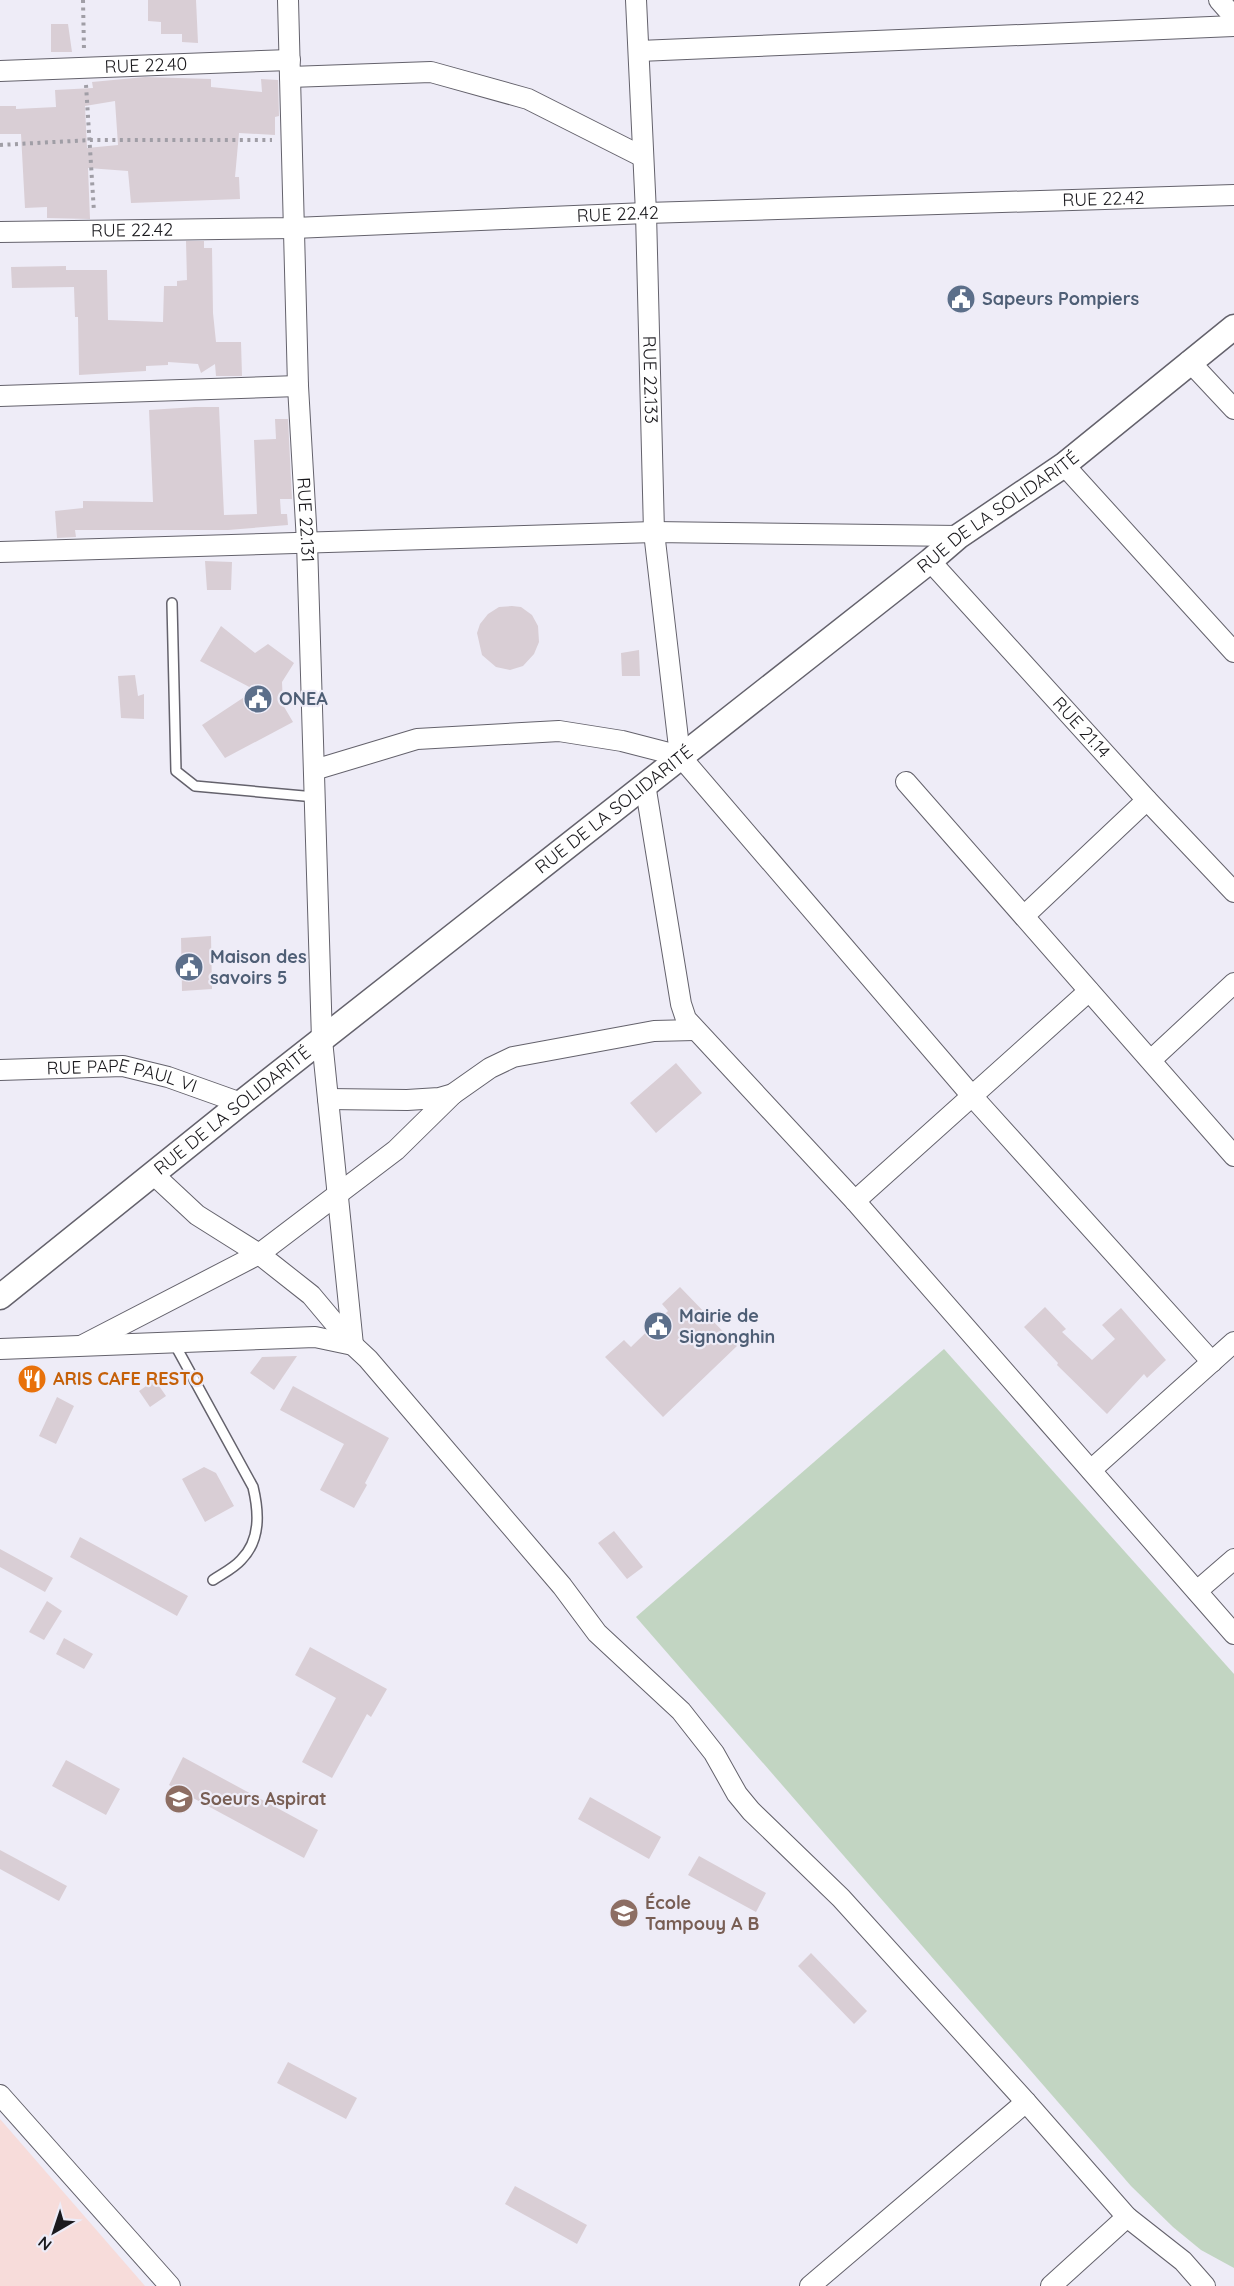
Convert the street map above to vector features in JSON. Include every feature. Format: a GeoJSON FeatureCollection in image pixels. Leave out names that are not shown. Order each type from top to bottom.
{"type":"FeatureCollection","features":[{"type":"Feature","properties":{"kind":"street","name":"RUE 22.131"},"geometry":{"type":"LineString","coordinates":[[288,0],[298,386],[307,542],[322,1040],[353,1345]]}},
{"type":"Feature","properties":{"kind":"street","name":"RUE 22.133"},"geometry":{"type":"LineString","coordinates":[[636,0],[646,213],[654,532],[680,756]]}},
{"type":"Feature","properties":{"kind":"street"},"geometry":{"type":"LineString","coordinates":[[1219,0],[1234,17]]}},
{"type":"Feature","properties":{"kind":"street"},"geometry":{"type":"LineString","coordinates":[[639,51],[1234,26]]}},
{"type":"Feature","properties":{"kind":"street","name":"RUE 22.40"},"geometry":{"type":"LineString","coordinates":[[0,71],[84,68],[430,72],[528,99],[643,157]]}},
{"type":"Feature","properties":{"kind":"street","name":"RUE 22.42"},"geometry":{"type":"LineString","coordinates":[[0,232],[294,228],[646,213],[1234,195]]}},
{"type":"Feature","properties":{"kind":"street","name":"RUE DE LA SOLIDARITÉ"},"geometry":{"type":"LineString","coordinates":[[0,1297],[241,1103],[959,536],[1064,465],[1189,361],[1234,327]]}},
{"type":"Feature","properties":{"kind":"street"},"geometry":{"type":"LineString","coordinates":[[1189,361],[1234,409]]}},
{"type":"Feature","properties":{"kind":"street"},"geometry":{"type":"LineString","coordinates":[[0,396],[298,386]]}},
{"type":"Feature","properties":{"kind":"street"},"geometry":{"type":"LineString","coordinates":[[1064,465],[1234,652]]}},
{"type":"Feature","properties":{"kind":"street"},"geometry":{"type":"LineString","coordinates":[[0,552],[654,532],[959,536]]}},
{"type":"Feature","properties":{"kind":"street","name":"RUE 21.14"},"geometry":{"type":"LineString","coordinates":[[930,561],[1147,800],[1230,879]]}},
{"type":"Feature","properties":{"kind":"street"},"geometry":{"type":"LineString","coordinates":[[314,770],[417,739],[559,731],[622,741],[680,756],[972,1096],[1212,1362]]}},
{"type":"Feature","properties":{"kind":"street"},"geometry":{"type":"LineString","coordinates":[[906,782],[1234,1156]]}},
{"type":"Feature","properties":{"kind":"street"},"geometry":{"type":"LineString","coordinates":[[645,784],[681,1004],[686,1019],[855,1201],[1234,1634]]}},
{"type":"Feature","properties":{"kind":"street"},"geometry":{"type":"LineString","coordinates":[[1024,916],[1147,800]]}},
{"type":"Feature","properties":{"kind":"street"},"geometry":{"type":"LineString","coordinates":[[1151,1060],[1234,983]]}},
{"type":"Feature","properties":{"kind":"street"},"geometry":{"type":"LineString","coordinates":[[855,1201],[1089,991]]}},
{"type":"Feature","properties":{"kind":"street"},"geometry":{"type":"LineString","coordinates":[[83,1346],[259,1254],[396,1150],[453,1094],[490,1068],[513,1057],[654,1030],[694,1030]]}},
{"type":"Feature","properties":{"kind":"street","name":"RUE PAPE PAUL VI"},"geometry":{"type":"LineString","coordinates":[[0,1070],[123,1066],[168,1077],[241,1103]]}},
{"type":"Feature","properties":{"kind":"street"},"geometry":{"type":"LineString","coordinates":[[328,1099],[407,1100],[453,1094]]}},
{"type":"Feature","properties":{"kind":"street"},"geometry":{"type":"LineString","coordinates":[[153,1174],[197,1215],[259,1254],[311,1295],[562,1586],[597,1633],[681,1711],[714,1753],[737,1794],[751,1811],[841,1898],[1127,2217],[1183,2261],[1223,2286]]}},
{"type":"Feature","properties":{"kind":"street"},"geometry":{"type":"LineString","coordinates":[[0,1349],[315,1337],[353,1345]]}},
{"type":"Feature","properties":{"kind":"street"},"geometry":{"type":"LineString","coordinates":[[1091,1470],[1234,1342]]}},
{"type":"Feature","properties":{"kind":"street"},"geometry":{"type":"LineString","coordinates":[[1197,1591],[1234,1559]]}},
{"type":"Feature","properties":{"kind":"street"},"geometry":{"type":"LineString","coordinates":[[0,2095],[170,2286]]}},
{"type":"Feature","properties":{"kind":"street"},"geometry":{"type":"LineString","coordinates":[[810,2286],[1026,2102]]}},
{"type":"Feature","properties":{"kind":"street"},"geometry":{"type":"LineString","coordinates":[[1051,2286],[1127,2217]]}},
{"type":"Feature","properties":{"kind":"street"},"geometry":{"type":"LineString","coordinates":[[1183,2261],[1205,2286]]}},
{"type":"Feature","properties":{"kind":"lane"},"geometry":{"type":"LineString","coordinates":[[172,603],[176,771],[195,786],[315,797]]}},
{"type":"Feature","properties":{"kind":"lane"},"geometry":{"type":"LineString","coordinates":[[174,1343],[253,1487],[258,1510],[255,1538],[246,1553],[241,1560],[213,1580]]}},
{"type":"Feature","properties":{"kind":"path"},"geometry":{"type":"LineString","coordinates":[[83,0],[84,68],[91,140],[94,231]]}},
{"type":"Feature","properties":{"kind":"path"},"geometry":{"type":"LineString","coordinates":[[0,145],[91,140],[292,140]]}},
{"type":"Feature","properties":{"kind":"shaded area"},"geometry":{"type":"Polygon","coordinates":[[[0,2119],[145,2286],[0,2286],[0,2119]]]}},
{"type":"Feature","properties":{"kind":"green space"},"geometry":{"type":"Polygon","coordinates":[[[944,1349],[1234,1674],[1234,2268],[1201,2250],[1173,2227],[1131,2186],[636,1617],[944,1349]]]}},
{"type":"Feature","properties":{"kind":"building"},"geometry":{"type":"Polygon","coordinates":[[[148,0],[196,0],[198,43],[182,42],[182,34],[161,34],[161,22],[148,21],[148,0]]]}},
{"type":"Feature","properties":{"kind":"building"},"geometry":{"type":"Polygon","coordinates":[[[51,24],[68,24],[72,52],[51,52],[51,24]]]}},
{"type":"Feature","properties":{"kind":"building"},"geometry":{"type":"Polygon","coordinates":[[[145,77],[211,79],[211,87],[262,92],[261,79],[278,80],[279,116],[275,117],[275,135],[239,133],[235,177],[239,177],[240,199],[131,203],[128,171],[88,168],[90,219],[47,218],[47,207],[25,208],[21,134],[0,134],[0,106],[16,106],[16,109],[56,107],[55,90],[93,88],[92,82],[145,77]],[[115,101],[85,106],[87,148],[118,145],[115,101]]]}},
{"type":"Feature","properties":{"kind":"building"},"geometry":{"type":"Polygon","coordinates":[[[186,241],[204,241],[204,248],[212,248],[216,342],[241,342],[242,376],[216,376],[215,364],[201,373],[198,364],[168,362],[168,365],[146,366],[146,371],[79,375],[78,317],[75,317],[74,287],[12,288],[11,267],[66,266],[66,270],[107,270],[108,320],[163,322],[164,286],[177,286],[177,281],[187,280],[186,241]]]}},
{"type":"Feature","properties":{"kind":"building"},"geometry":{"type":"Polygon","coordinates":[[[219,407],[224,515],[257,514],[254,440],[276,439],[275,419],[288,419],[292,499],[280,499],[281,514],[287,514],[288,525],[228,530],[75,530],[76,537],[57,538],[55,511],[83,508],[83,501],[153,502],[149,410],[219,407]]]}},
{"type":"Feature","properties":{"kind":"building"},"geometry":{"type":"Polygon","coordinates":[[[205,561],[232,562],[231,590],[207,590],[205,561]]]}},
{"type":"Feature","properties":{"kind":"building"},"geometry":{"type":"Polygon","coordinates":[[[499,607],[521,607],[532,615],[538,626],[539,642],[534,654],[523,666],[510,670],[496,667],[482,655],[477,633],[480,624],[488,614],[499,607]]]}},
{"type":"Feature","properties":{"kind":"building"},"geometry":{"type":"Polygon","coordinates":[[[221,626],[255,653],[268,644],[294,663],[282,682],[283,705],[293,722],[225,758],[202,725],[255,690],[200,661],[221,626]]]}},
{"type":"Feature","properties":{"kind":"building"},"geometry":{"type":"Polygon","coordinates":[[[639,650],[640,676],[622,676],[621,653],[639,650]]]}},
{"type":"Feature","properties":{"kind":"building"},"geometry":{"type":"Polygon","coordinates":[[[135,675],[138,696],[144,694],[144,719],[121,718],[118,676],[135,675]]]}},
{"type":"Feature","properties":{"kind":"building"},"geometry":{"type":"Polygon","coordinates":[[[211,936],[212,989],[182,991],[181,938],[211,936]]]}},
{"type":"Feature","properties":{"kind":"building"},"geometry":{"type":"Polygon","coordinates":[[[676,1063],[702,1093],[656,1133],[630,1103],[676,1063]]]}},
{"type":"Feature","properties":{"kind":"building"},"geometry":{"type":"Polygon","coordinates":[[[680,1287],[737,1346],[663,1417],[605,1357],[624,1340],[631,1347],[668,1311],[662,1304],[680,1287]]]}},
{"type":"Feature","properties":{"kind":"building"},"geometry":{"type":"Polygon","coordinates":[[[1045,1307],[1066,1329],[1062,1332],[1092,1360],[1115,1339],[1102,1325],[1121,1308],[1166,1360],[1147,1378],[1144,1374],[1107,1414],[1057,1365],[1058,1363],[1024,1327],[1045,1307]]]}},
{"type":"Feature","properties":{"kind":"building"},"geometry":{"type":"Polygon","coordinates":[[[297,1356],[274,1390],[250,1373],[262,1357],[297,1356]]]}},
{"type":"Feature","properties":{"kind":"building"},"geometry":{"type":"Polygon","coordinates":[[[155,1380],[166,1396],[150,1407],[139,1391],[155,1380]]]}},
{"type":"Feature","properties":{"kind":"building"},"geometry":{"type":"Polygon","coordinates":[[[293,1386],[389,1438],[354,1508],[320,1490],[344,1444],[280,1410],[293,1386]]]}},
{"type":"Feature","properties":{"kind":"building"},"geometry":{"type":"Polygon","coordinates":[[[57,1397],[74,1406],[56,1444],[39,1436],[57,1397]]]}},
{"type":"Feature","properties":{"kind":"building"},"geometry":{"type":"Polygon","coordinates":[[[204,1467],[216,1473],[234,1506],[205,1522],[182,1479],[204,1467]]]}},
{"type":"Feature","properties":{"kind":"building"},"geometry":{"type":"Polygon","coordinates":[[[614,1531],[643,1567],[627,1579],[598,1543],[614,1531]]]}},
{"type":"Feature","properties":{"kind":"building"},"geometry":{"type":"Polygon","coordinates":[[[80,1537],[188,1596],[177,1616],[70,1557],[80,1537]]]}},
{"type":"Feature","properties":{"kind":"building"},"geometry":{"type":"Polygon","coordinates":[[[0,1549],[53,1578],[45,1592],[0,1567],[0,1549]]]}},
{"type":"Feature","properties":{"kind":"building"},"geometry":{"type":"Polygon","coordinates":[[[47,1601],[62,1611],[44,1640],[29,1632],[47,1601]]]}},
{"type":"Feature","properties":{"kind":"building"},"geometry":{"type":"Polygon","coordinates":[[[64,1638],[93,1654],[84,1669],[56,1654],[64,1638]]]}},
{"type":"Feature","properties":{"kind":"building"},"geometry":{"type":"Polygon","coordinates":[[[310,1647],[387,1689],[371,1717],[367,1714],[332,1778],[302,1762],[336,1698],[295,1675],[310,1647]]]}},
{"type":"Feature","properties":{"kind":"building"},"geometry":{"type":"Polygon","coordinates":[[[183,1757],[318,1830],[304,1858],[169,1785],[183,1757]]]}},
{"type":"Feature","properties":{"kind":"building"},"geometry":{"type":"Polygon","coordinates":[[[66,1760],[120,1789],[106,1815],[52,1786],[66,1760]]]}},
{"type":"Feature","properties":{"kind":"building"},"geometry":{"type":"Polygon","coordinates":[[[590,1797],[661,1837],[649,1859],[578,1819],[590,1797]]]}},
{"type":"Feature","properties":{"kind":"building"},"geometry":{"type":"Polygon","coordinates":[[[0,1850],[67,1886],[59,1901],[0,1869],[0,1850]]]}},
{"type":"Feature","properties":{"kind":"building"},"geometry":{"type":"Polygon","coordinates":[[[699,1856],[766,1893],[756,1912],[688,1875],[699,1856]]]}},
{"type":"Feature","properties":{"kind":"building"},"geometry":{"type":"Polygon","coordinates":[[[811,1953],[867,2011],[854,2024],[798,1966],[811,1953]]]}},
{"type":"Feature","properties":{"kind":"building"},"geometry":{"type":"Polygon","coordinates":[[[288,2062],[357,2098],[346,2119],[277,2083],[288,2062]]]}},
{"type":"Feature","properties":{"kind":"building"},"geometry":{"type":"Polygon","coordinates":[[[515,2186],[587,2225],[577,2244],[505,2204],[515,2186]]]}},
{"type":"Feature","properties":{"kind":"place","name":"Sapeurs Pompiers"},"geometry":{"type":"Point","coordinates":[961,299]}},
{"type":"Feature","properties":{"kind":"place","name":"ONEA"},"geometry":{"type":"Point","coordinates":[258,699]}},
{"type":"Feature","properties":{"kind":"place","name":"Maison des savoirs 5"},"geometry":{"type":"Point","coordinates":[189,967]}},
{"type":"Feature","properties":{"kind":"place","name":"Mairie de Signonghin"},"geometry":{"type":"Point","coordinates":[658,1326]}},
{"type":"Feature","properties":{"kind":"place","name":"ARIS CAFE RESTO"},"geometry":{"type":"Point","coordinates":[32,1379]}},
{"type":"Feature","properties":{"kind":"place","name":"Soeurs Aspirat"},"geometry":{"type":"Point","coordinates":[179,1799]}},
{"type":"Feature","properties":{"kind":"place","name":"École Tampouy A B"},"geometry":{"type":"Point","coordinates":[624,1913]}}]}
